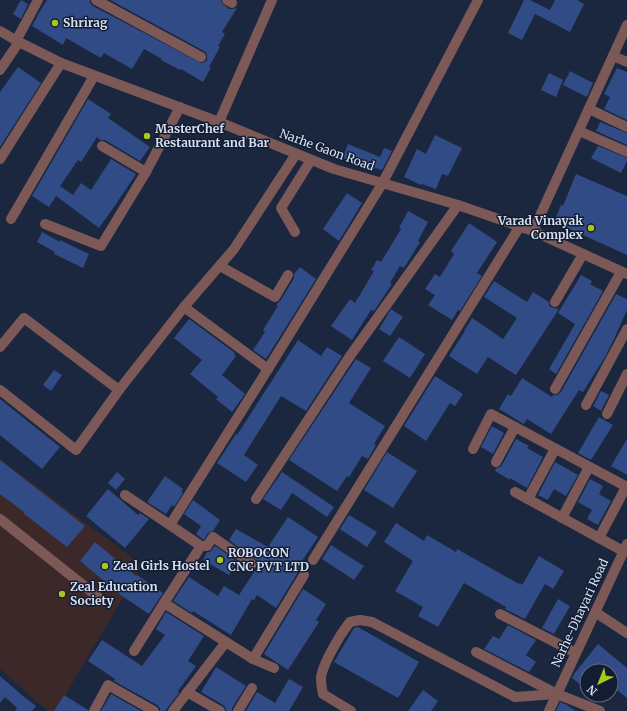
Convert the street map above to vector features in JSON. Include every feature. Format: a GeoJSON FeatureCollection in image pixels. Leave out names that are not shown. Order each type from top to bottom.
{"type":"FeatureCollection","features":[{"type":"Feature","properties":{"kind":"street"},"geometry":{"type":"LineString","coordinates":[[0,70],[18,42],[38,0]]}},
{"type":"Feature","properties":{"kind":"street"},"geometry":{"type":"LineString","coordinates":[[96,0],[201,57]]}},
{"type":"Feature","properties":{"kind":"street"},"geometry":{"type":"LineString","coordinates":[[219,122],[272,0]]}},
{"type":"Feature","properties":{"kind":"street"},"geometry":{"type":"LineString","coordinates":[[170,525],[382,184],[478,0]]}},
{"type":"Feature","properties":{"kind":"street"},"geometry":{"type":"LineString","coordinates":[[533,231],[627,24]]}},
{"type":"Feature","properties":{"kind":"street","name":"Narhe Gaon Road"},"geometry":{"type":"LineString","coordinates":[[0,31],[18,42],[61,63],[94,76],[219,122],[334,169],[458,205],[520,226],[624,273]]}},
{"type":"Feature","properties":{"kind":"street"},"geometry":{"type":"LineString","coordinates":[[613,56],[627,62]]}},
{"type":"Feature","properties":{"kind":"street"},"geometry":{"type":"LineString","coordinates":[[0,159],[61,63]]}},
{"type":"Feature","properties":{"kind":"street"},"geometry":{"type":"LineString","coordinates":[[11,219],[94,76]]}},
{"type":"Feature","properties":{"kind":"street"},"geometry":{"type":"LineString","coordinates":[[45,224],[102,246],[146,172],[180,108]]}},
{"type":"Feature","properties":{"kind":"street"},"geometry":{"type":"LineString","coordinates":[[589,109],[627,127]]}},
{"type":"Feature","properties":{"kind":"street"},"geometry":{"type":"LineString","coordinates":[[579,131],[627,152]]}},
{"type":"Feature","properties":{"kind":"street"},"geometry":{"type":"LineString","coordinates":[[102,146],[146,172]]}},
{"type":"Feature","properties":{"kind":"street"},"geometry":{"type":"LineString","coordinates":[[0,390],[76,450],[119,390],[184,307],[234,249],[296,154]]}},
{"type":"Feature","properties":{"kind":"street"},"geometry":{"type":"LineString","coordinates":[[295,232],[281,208],[311,160]]}},
{"type":"Feature","properties":{"kind":"street"},"geometry":{"type":"LineString","coordinates":[[256,499],[350,356],[458,205]]}},
{"type":"Feature","properties":{"kind":"street"},"geometry":{"type":"LineString","coordinates":[[313,560],[520,226]]}},
{"type":"Feature","properties":{"kind":"street"},"geometry":{"type":"LineString","coordinates":[[555,302],[582,254]]}},
{"type":"Feature","properties":{"kind":"street"},"geometry":{"type":"LineString","coordinates":[[220,266],[275,297],[288,275]]}},
{"type":"Feature","properties":{"kind":"street"},"geometry":{"type":"LineString","coordinates":[[555,389],[624,273]]}},
{"type":"Feature","properties":{"kind":"street"},"geometry":{"type":"LineString","coordinates":[[184,307],[268,369]]}},
{"type":"Feature","properties":{"kind":"street"},"geometry":{"type":"LineString","coordinates":[[0,347],[24,318],[119,390]]}},
{"type":"Feature","properties":{"kind":"street"},"geometry":{"type":"LineString","coordinates":[[586,405],[627,329]]}},
{"type":"Feature","properties":{"kind":"street"},"geometry":{"type":"LineString","coordinates":[[607,414],[627,374]]}},
{"type":"Feature","properties":{"kind":"street"},"geometry":{"type":"LineString","coordinates":[[472,449],[491,414],[627,487],[598,538]]}},
{"type":"Feature","properties":{"kind":"street"},"geometry":{"type":"LineString","coordinates":[[496,462],[515,427]]}},
{"type":"Feature","properties":{"kind":"street"},"geometry":{"type":"LineString","coordinates":[[528,499],[555,449]]}},
{"type":"Feature","properties":{"kind":"street"},"geometry":{"type":"LineString","coordinates":[[562,518],[589,467]]}},
{"type":"Feature","properties":{"kind":"street"},"geometry":{"type":"LineString","coordinates":[[515,492],[598,538],[625,547]]}},
{"type":"Feature","properties":{"kind":"street"},"geometry":{"type":"LineString","coordinates":[[125,495],[201,546],[206,546],[213,537],[252,564]]}},
{"type":"Feature","properties":{"kind":"street"},"geometry":{"type":"LineString","coordinates":[[0,519],[98,597]]}},
{"type":"Feature","properties":{"kind":"street"},"geometry":{"type":"LineString","coordinates":[[134,651],[201,546]]}},
{"type":"Feature","properties":{"kind":"street","name":"Narhe-Dhayari Road"},"geometry":{"type":"LineString","coordinates":[[548,711],[558,694],[625,547]]}},
{"type":"Feature","properties":{"kind":"street"},"geometry":{"type":"LineString","coordinates":[[253,659],[304,575]]}},
{"type":"Feature","properties":{"kind":"street"},"geometry":{"type":"LineString","coordinates":[[164,603],[253,659],[274,668]]}},
{"type":"Feature","properties":{"kind":"street"},"geometry":{"type":"LineString","coordinates":[[595,612],[627,633]]}},
{"type":"Feature","properties":{"kind":"street"},"geometry":{"type":"LineString","coordinates":[[500,614],[576,653]]}},
{"type":"Feature","properties":{"kind":"street"},"geometry":{"type":"LineString","coordinates":[[351,711],[323,694],[321,678],[326,664],[342,632],[350,622],[360,620],[372,622],[515,697],[558,694]]}},
{"type":"Feature","properties":{"kind":"street"},"geometry":{"type":"LineString","coordinates":[[173,711],[226,642]]}},
{"type":"Feature","properties":{"kind":"street"},"geometry":{"type":"LineString","coordinates":[[476,652],[558,694],[598,711]]}},
{"type":"Feature","properties":{"kind":"street"},"geometry":{"type":"LineString","coordinates":[[94,711],[108,685],[154,711]]}},
{"type":"Feature","properties":{"kind":"street"},"geometry":{"type":"LineString","coordinates":[[238,711],[252,688]]}},
{"type":"Feature","properties":{"kind":"street"},"geometry":{"type":"LineString","coordinates":[[188,692],[220,711]]}},
{"type":"Feature","properties":{"kind":"shaded area","name":"Zeal Education Society"},"geometry":{"type":"Polygon","coordinates":[[[0,459],[142,565],[56,711],[48,711],[0,669],[0,459]]]}},
{"type":"Feature","properties":{"kind":"building"},"geometry":{"type":"Polygon","coordinates":[[[21,0],[28,4],[21,19],[13,14],[21,0]]]}},
{"type":"Feature","properties":{"kind":"building"},"geometry":{"type":"Polygon","coordinates":[[[47,0],[90,0],[90,3],[93,6],[201,63],[207,60],[207,54],[204,51],[110,0],[221,0],[222,3],[229,9],[237,8],[222,32],[225,34],[209,67],[211,68],[203,82],[181,69],[180,70],[161,60],[162,59],[144,49],[132,69],[104,53],[101,58],[66,38],[63,45],[32,26],[47,0]]]}},
{"type":"Feature","properties":{"kind":"building"},"geometry":{"type":"Polygon","coordinates":[[[524,0],[530,0],[550,10],[555,0],[577,0],[584,4],[570,32],[535,14],[522,40],[508,33],[524,0]]]}},
{"type":"Feature","properties":{"kind":"building"},"geometry":{"type":"Polygon","coordinates":[[[18,67],[41,83],[0,147],[0,92],[18,67]]]}},
{"type":"Feature","properties":{"kind":"building"},"geometry":{"type":"Polygon","coordinates":[[[617,68],[627,72],[627,120],[604,109],[610,97],[604,94],[617,68]]]}},
{"type":"Feature","properties":{"kind":"building"},"geometry":{"type":"Polygon","coordinates":[[[570,71],[593,83],[587,97],[563,85],[570,71]]]}},
{"type":"Feature","properties":{"kind":"building"},"geometry":{"type":"Polygon","coordinates":[[[549,73],[563,80],[556,97],[541,90],[549,73]]]}},
{"type":"Feature","properties":{"kind":"building"},"geometry":{"type":"Polygon","coordinates":[[[88,99],[111,114],[108,118],[150,147],[140,161],[105,140],[100,140],[97,137],[81,162],[78,160],[60,186],[73,195],[81,183],[91,190],[111,159],[136,174],[99,228],[56,196],[49,207],[32,196],[88,99]]]}},
{"type":"Feature","properties":{"kind":"building"},"geometry":{"type":"Polygon","coordinates":[[[600,122],[627,133],[627,145],[596,131],[600,122]]]}},
{"type":"Feature","properties":{"kind":"building"},"geometry":{"type":"Polygon","coordinates":[[[435,135],[462,148],[448,176],[442,174],[436,189],[422,184],[421,185],[404,177],[417,149],[426,154],[435,135]]]}},
{"type":"Feature","properties":{"kind":"building"},"geometry":{"type":"Polygon","coordinates":[[[348,144],[380,157],[384,148],[392,151],[382,170],[375,168],[374,170],[343,158],[348,144]]]}},
{"type":"Feature","properties":{"kind":"building"},"geometry":{"type":"Polygon","coordinates":[[[598,146],[627,158],[621,173],[591,158],[598,146]]]}},
{"type":"Feature","properties":{"kind":"building"},"geometry":{"type":"Polygon","coordinates":[[[576,174],[627,196],[627,255],[554,222],[561,205],[563,206],[576,174]]]}},
{"type":"Feature","properties":{"kind":"building"},"geometry":{"type":"Polygon","coordinates":[[[347,193],[362,203],[339,241],[323,229],[347,193]]]}},
{"type":"Feature","properties":{"kind":"building"},"geometry":{"type":"Polygon","coordinates":[[[408,211],[428,222],[418,241],[420,242],[404,268],[400,266],[390,283],[392,284],[374,311],[371,310],[352,340],[331,326],[350,299],[355,303],[374,271],[371,270],[377,260],[381,262],[401,229],[399,228],[408,211]]]}},
{"type":"Feature","properties":{"kind":"building"},"geometry":{"type":"Polygon","coordinates":[[[469,223],[497,242],[477,273],[482,276],[460,311],[458,310],[452,320],[428,305],[435,295],[425,289],[435,274],[440,277],[454,254],[451,251],[469,223]]]}},
{"type":"Feature","properties":{"kind":"building"},"geometry":{"type":"Polygon","coordinates":[[[42,232],[60,242],[60,240],[89,254],[83,268],[54,254],[55,252],[37,242],[42,232]]]}},
{"type":"Feature","properties":{"kind":"building"},"geometry":{"type":"Polygon","coordinates":[[[300,267],[316,279],[266,359],[253,350],[265,332],[263,330],[278,306],[276,305],[281,300],[294,278],[294,274],[300,267]]]}},
{"type":"Feature","properties":{"kind":"building"},"geometry":{"type":"Polygon","coordinates":[[[581,275],[592,281],[590,284],[603,291],[556,374],[549,369],[575,324],[558,313],[581,275]]]}},
{"type":"Feature","properties":{"kind":"building"},"geometry":{"type":"Polygon","coordinates":[[[494,281],[527,302],[533,292],[549,302],[551,307],[559,309],[516,375],[488,357],[477,374],[449,356],[472,318],[503,339],[517,318],[484,297],[494,281]]]}},
{"type":"Feature","properties":{"kind":"building"},"geometry":{"type":"Polygon","coordinates":[[[616,294],[627,299],[627,310],[614,339],[605,357],[583,392],[579,390],[551,434],[527,419],[524,424],[499,409],[508,394],[511,396],[522,378],[552,397],[553,395],[559,394],[616,294]]]}},
{"type":"Feature","properties":{"kind":"building"},"geometry":{"type":"Polygon","coordinates":[[[391,309],[403,317],[390,336],[379,329],[391,309]]]}},
{"type":"Feature","properties":{"kind":"building"},"geometry":{"type":"Polygon","coordinates":[[[189,319],[235,353],[234,355],[236,356],[222,375],[245,394],[232,412],[216,399],[218,397],[190,374],[202,360],[174,338],[189,319]]]}},
{"type":"Feature","properties":{"kind":"building"},"geometry":{"type":"Polygon","coordinates":[[[399,337],[425,354],[410,378],[383,361],[399,337]]]}},
{"type":"Feature","properties":{"kind":"building"},"geometry":{"type":"Polygon","coordinates":[[[298,340],[321,356],[327,347],[342,356],[306,411],[281,396],[244,455],[258,465],[246,482],[217,463],[236,434],[237,435],[298,340]]]}},
{"type":"Feature","properties":{"kind":"building"},"geometry":{"type":"Polygon","coordinates":[[[356,359],[371,368],[349,403],[385,426],[374,444],[376,445],[368,459],[362,456],[349,477],[347,476],[337,491],[289,460],[356,359]]]}},
{"type":"Feature","properties":{"kind":"building"},"geometry":{"type":"Polygon","coordinates":[[[54,370],[62,375],[51,391],[43,385],[54,370]]]}},
{"type":"Feature","properties":{"kind":"building"},"geometry":{"type":"Polygon","coordinates":[[[435,376],[463,394],[455,406],[450,403],[426,441],[404,426],[435,376]]]}},
{"type":"Feature","properties":{"kind":"building"},"geometry":{"type":"Polygon","coordinates":[[[601,391],[609,395],[601,411],[593,406],[601,391]]]}},
{"type":"Feature","properties":{"kind":"building"},"geometry":{"type":"Polygon","coordinates":[[[0,399],[60,447],[42,469],[0,435],[0,399]]]}},
{"type":"Feature","properties":{"kind":"building"},"geometry":{"type":"Polygon","coordinates":[[[599,417],[613,425],[591,460],[578,453],[599,417]]]}},
{"type":"Feature","properties":{"kind":"building"},"geometry":{"type":"Polygon","coordinates":[[[492,426],[504,433],[493,454],[481,447],[492,426]]]}},
{"type":"Feature","properties":{"kind":"building"},"geometry":{"type":"Polygon","coordinates":[[[516,439],[529,446],[527,448],[543,457],[527,488],[495,471],[496,468],[502,465],[516,439]]]}},
{"type":"Feature","properties":{"kind":"building"},"geometry":{"type":"Polygon","coordinates":[[[627,439],[627,475],[611,466],[627,439]]]}},
{"type":"Feature","properties":{"kind":"building"},"geometry":{"type":"Polygon","coordinates":[[[387,452],[417,471],[393,508],[364,490],[387,452]]]}},
{"type":"Feature","properties":{"kind":"building"},"geometry":{"type":"Polygon","coordinates":[[[0,460],[85,526],[67,547],[0,494],[0,460]]]}},
{"type":"Feature","properties":{"kind":"building"},"geometry":{"type":"Polygon","coordinates":[[[555,462],[578,475],[566,496],[554,489],[548,500],[538,495],[555,462]]]}},
{"type":"Feature","properties":{"kind":"building"},"geometry":{"type":"Polygon","coordinates":[[[117,472],[125,479],[116,490],[108,483],[117,472]]]}},
{"type":"Feature","properties":{"kind":"building"},"geometry":{"type":"Polygon","coordinates":[[[282,472],[334,507],[327,517],[292,493],[281,510],[263,499],[282,472]]]}},
{"type":"Feature","properties":{"kind":"building"},"geometry":{"type":"Polygon","coordinates":[[[165,476],[183,489],[181,492],[183,493],[174,507],[172,505],[166,514],[147,502],[165,476]]]}},
{"type":"Feature","properties":{"kind":"building"},"geometry":{"type":"Polygon","coordinates":[[[590,479],[603,486],[599,494],[611,501],[598,525],[587,519],[592,510],[578,502],[590,479]]]}},
{"type":"Feature","properties":{"kind":"building"},"geometry":{"type":"Polygon","coordinates":[[[108,489],[138,515],[140,513],[149,519],[125,548],[86,516],[108,489]]]}},
{"type":"Feature","properties":{"kind":"building"},"geometry":{"type":"Polygon","coordinates":[[[193,500],[220,520],[213,531],[208,533],[204,540],[196,534],[201,526],[184,514],[193,500]]]}},
{"type":"Feature","properties":{"kind":"building"},"geometry":{"type":"Polygon","coordinates":[[[349,515],[377,532],[367,547],[340,529],[349,515]]]}},
{"type":"Feature","properties":{"kind":"building"},"geometry":{"type":"Polygon","coordinates":[[[288,517],[318,537],[300,564],[305,567],[298,572],[276,608],[257,595],[254,600],[252,599],[231,635],[193,611],[192,613],[173,601],[189,577],[218,596],[224,586],[239,595],[260,563],[229,540],[236,529],[268,547],[288,517]]]}},
{"type":"Feature","properties":{"kind":"building"},"geometry":{"type":"Polygon","coordinates":[[[396,523],[424,541],[427,535],[456,552],[457,549],[522,585],[539,556],[564,571],[553,589],[545,584],[525,619],[505,609],[506,607],[464,583],[438,627],[418,616],[423,607],[395,591],[413,561],[384,542],[396,523]]]}},
{"type":"Feature","properties":{"kind":"building"},"geometry":{"type":"Polygon","coordinates":[[[95,542],[136,576],[137,575],[163,593],[149,614],[122,596],[80,561],[95,542]]]}},
{"type":"Feature","properties":{"kind":"building"},"geometry":{"type":"Polygon","coordinates":[[[331,545],[364,566],[354,580],[322,559],[331,545]]]}},
{"type":"Feature","properties":{"kind":"building","name":"ROBOCON CNC PVT LTD"},"geometry":{"type":"Polygon","coordinates":[[[215,546],[237,561],[229,575],[203,560],[207,552],[210,552],[215,546]]]}},
{"type":"Feature","properties":{"kind":"building"},"geometry":{"type":"Polygon","coordinates":[[[303,589],[326,604],[316,620],[319,622],[288,670],[264,654],[303,589]]]}},
{"type":"Feature","properties":{"kind":"building"},"geometry":{"type":"Polygon","coordinates":[[[558,599],[570,606],[554,634],[542,628],[558,599]]]}},
{"type":"Feature","properties":{"kind":"building"},"geometry":{"type":"Polygon","coordinates":[[[166,612],[204,636],[188,661],[196,666],[178,691],[179,693],[165,711],[160,711],[160,708],[157,705],[114,681],[115,679],[88,661],[102,640],[142,666],[165,635],[156,629],[166,612]]]}},
{"type":"Feature","properties":{"kind":"building"},"geometry":{"type":"Polygon","coordinates":[[[508,625],[536,640],[526,655],[536,662],[529,672],[484,649],[493,636],[499,639],[508,625]]]}},
{"type":"Feature","properties":{"kind":"building"},"geometry":{"type":"Polygon","coordinates":[[[358,627],[419,662],[398,698],[334,662],[354,628],[358,627]]]}},
{"type":"Feature","properties":{"kind":"building"},"geometry":{"type":"Polygon","coordinates":[[[598,644],[627,668],[627,698],[619,692],[619,663],[583,663],[598,644]]]}},
{"type":"Feature","properties":{"kind":"building"},"geometry":{"type":"Polygon","coordinates":[[[216,667],[246,686],[232,708],[232,711],[226,711],[226,708],[223,705],[201,692],[216,667]]]}},
{"type":"Feature","properties":{"kind":"building"},"geometry":{"type":"Polygon","coordinates":[[[579,668],[579,684],[572,678],[579,668]]]}},
{"type":"Feature","properties":{"kind":"building"},"geometry":{"type":"Polygon","coordinates":[[[0,676],[36,706],[32,711],[15,711],[17,708],[5,697],[0,703],[0,676]]]}},
{"type":"Feature","properties":{"kind":"building"},"geometry":{"type":"Polygon","coordinates":[[[289,679],[303,687],[289,711],[246,711],[257,692],[275,703],[289,679]]]}},
{"type":"Feature","properties":{"kind":"building"},"geometry":{"type":"Polygon","coordinates":[[[423,690],[438,701],[431,711],[408,711],[423,690]]]}},
{"type":"Feature","properties":{"kind":"building"},"geometry":{"type":"Polygon","coordinates":[[[111,694],[141,711],[101,711],[111,694]]]}},
{"type":"Feature","properties":{"kind":"building"},"geometry":{"type":"Polygon","coordinates":[[[64,695],[88,710],[88,711],[54,711],[64,695]]]}},
{"type":"Feature","properties":{"kind":"building"},"geometry":{"type":"Polygon","coordinates":[[[560,702],[567,705],[576,711],[556,711],[560,702]]]}},
{"type":"Feature","properties":{"kind":"place","name":"Shrirag"},"geometry":{"type":"Point","coordinates":[55,23]}},
{"type":"Feature","properties":{"kind":"place","name":"MasterChef Restaurant and Bar"},"geometry":{"type":"Point","coordinates":[147,136]}},
{"type":"Feature","properties":{"kind":"place","name":"Varad Vinayak Complex"},"geometry":{"type":"Point","coordinates":[591,228]}},
{"type":"Feature","properties":{"kind":"place","name":"ROBOCON CNC PVT LTD"},"geometry":{"type":"Point","coordinates":[220,560]}},
{"type":"Feature","properties":{"kind":"place","name":"Zeal Girls Hostel"},"geometry":{"type":"Point","coordinates":[105,566]}},
{"type":"Feature","properties":{"kind":"place","name":"Zeal Education Society"},"geometry":{"type":"Point","coordinates":[62,594]}}]}
